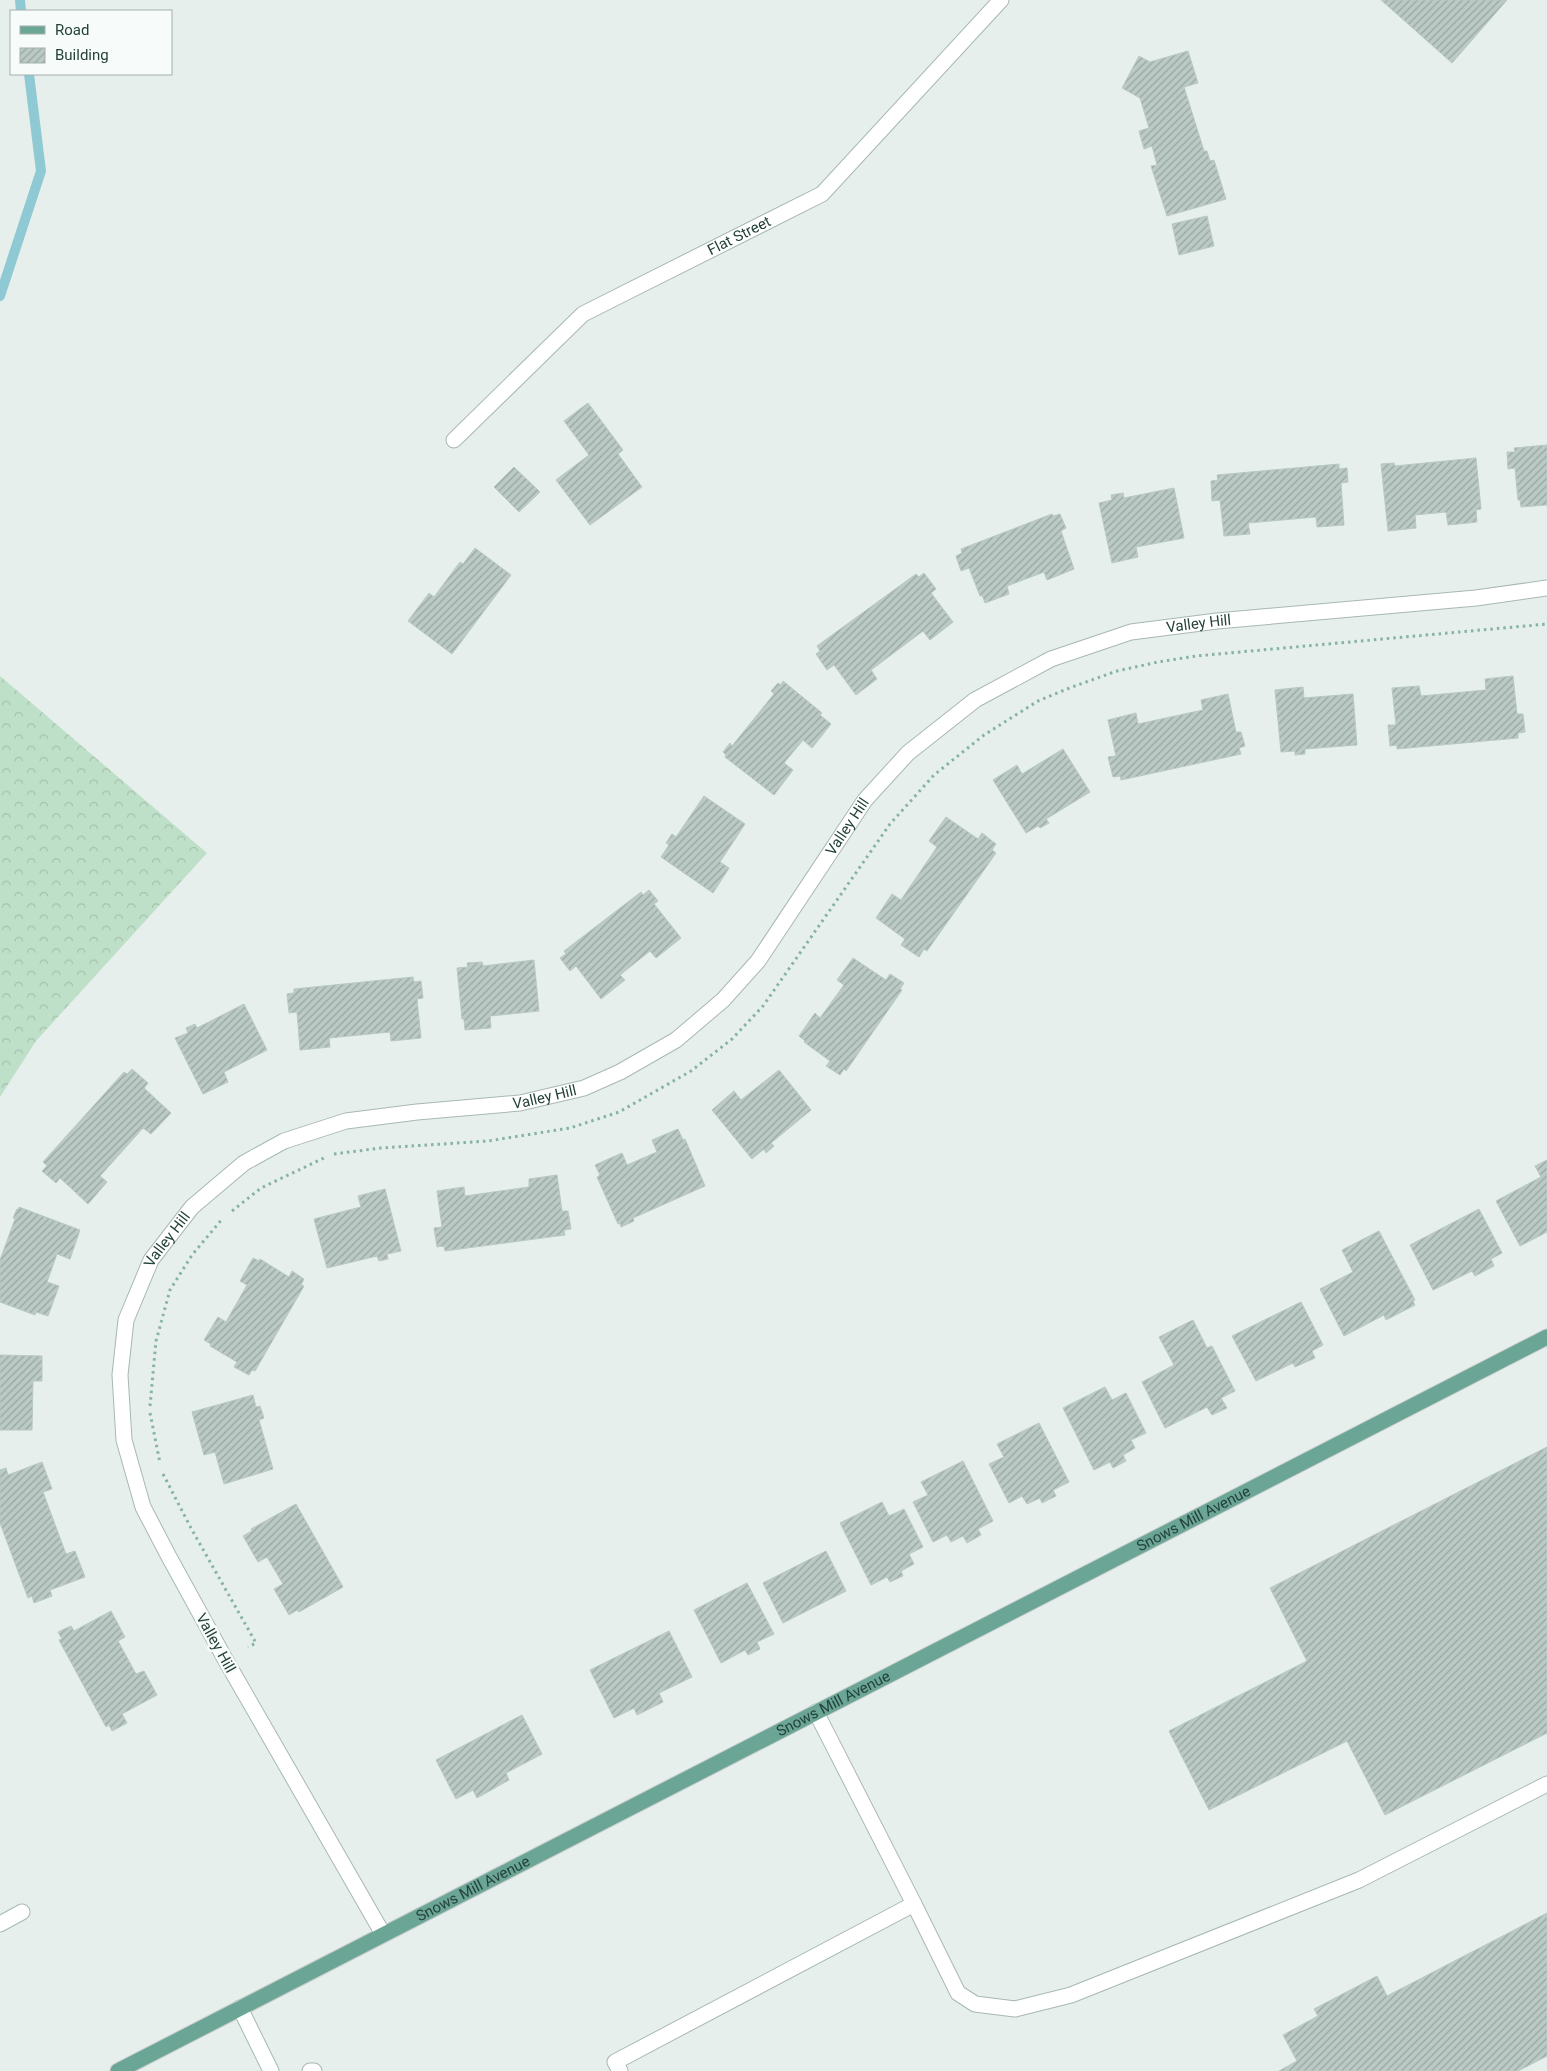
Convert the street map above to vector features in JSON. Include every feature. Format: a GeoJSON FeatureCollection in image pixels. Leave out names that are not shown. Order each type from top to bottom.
{"type":"FeatureCollection","features":[{"type":"Feature","properties":{"kind":"main road","name":"Snows Mill Avenue"},"geometry":{"type":"LineString","coordinates":[[118,2071],[1547,1337]]}},
{"type":"Feature","properties":{"kind":"street","name":"Flat Street"},"geometry":{"type":"LineString","coordinates":[[454,440],[583,314],[822,194],[1001,0]]}},
{"type":"Feature","properties":{"kind":"street","name":"Valley Hill"},"geometry":{"type":"LineString","coordinates":[[383,1934],[225,1659],[143,1507],[124,1440],[120,1375],[126,1320],[151,1260],[192,1207],[244,1163],[284,1141],[346,1121],[418,1112],[520,1103],[584,1088],[620,1072],[676,1040],[723,1000],[758,961],[866,800],[908,753],[975,700],[1051,659],[1131,632],[1217,621],[1476,598],[1547,588]]}},
{"type":"Feature","properties":{"kind":"street"},"geometry":{"type":"LineString","coordinates":[[816,1712],[958,1992],[975,2004],[1014,2009],[1071,1995],[1359,1880],[1547,1784]]}},
{"type":"Feature","properties":{"kind":"street"},"geometry":{"type":"LineString","coordinates":[[620,2071],[615,2062],[914,1904]]}},
{"type":"Feature","properties":{"kind":"street"},"geometry":{"type":"LineString","coordinates":[[0,1924],[22,1912]]}},
{"type":"Feature","properties":{"kind":"street"},"geometry":{"type":"LineString","coordinates":[[240,2008],[270,2071]]}},
{"type":"Feature","properties":{"kind":"green space"},"geometry":{"type":"Polygon","coordinates":[[[0,676],[207,853],[36,1041],[0,1097],[0,676]]]}},
{"type":"Feature","properties":{"kind":"building"},"geometry":{"type":"Polygon","coordinates":[[[1381,0],[1507,0],[1452,63],[1381,0]]]}},
{"type":"Feature","properties":{"kind":"building"},"geometry":{"type":"Polygon","coordinates":[[[1188,51],[1198,83],[1184,87],[1204,151],[1207,151],[1210,161],[1214,160],[1226,199],[1167,216],[1151,166],[1157,165],[1152,146],[1144,149],[1139,131],[1149,128],[1140,98],[1122,88],[1139,56],[1150,62],[1188,51]]]}},
{"type":"Feature","properties":{"kind":"building"},"geometry":{"type":"Polygon","coordinates":[[[1207,216],[1214,246],[1179,255],[1172,224],[1207,216]]]}},
{"type":"Feature","properties":{"kind":"building"},"geometry":{"type":"Polygon","coordinates":[[[588,403],[623,450],[618,454],[642,487],[590,525],[556,480],[589,455],[564,421],[588,403]]]}},
{"type":"Feature","properties":{"kind":"building"},"geometry":{"type":"Polygon","coordinates":[[[1547,445],[1547,505],[1521,507],[1520,500],[1518,500],[1515,468],[1508,469],[1507,452],[1515,452],[1514,448],[1547,445]]]}},
{"type":"Feature","properties":{"kind":"building"},"geometry":{"type":"Polygon","coordinates":[[[1476,458],[1481,509],[1476,510],[1477,522],[1448,525],[1446,512],[1415,515],[1416,528],[1388,531],[1381,464],[1394,463],[1395,466],[1476,458]]]}},
{"type":"Feature","properties":{"kind":"building"},"geometry":{"type":"Polygon","coordinates":[[[1339,464],[1339,469],[1347,468],[1348,482],[1341,483],[1344,525],[1317,527],[1316,517],[1248,523],[1250,534],[1224,536],[1220,500],[1212,501],[1211,481],[1218,480],[1217,475],[1339,464]]]}},
{"type":"Feature","properties":{"kind":"building"},"geometry":{"type":"Polygon","coordinates":[[[514,467],[540,492],[519,512],[494,487],[514,467]]]}},
{"type":"Feature","properties":{"kind":"building"},"geometry":{"type":"Polygon","coordinates":[[[1174,488],[1184,538],[1136,547],[1138,557],[1112,563],[1099,503],[1112,500],[1111,495],[1123,493],[1124,498],[1174,488]]]}},
{"type":"Feature","properties":{"kind":"building"},"geometry":{"type":"Polygon","coordinates":[[[1052,514],[1053,516],[1060,514],[1066,528],[1061,531],[1074,569],[1047,580],[1044,572],[1007,586],[1009,594],[985,603],[982,595],[980,596],[969,568],[961,571],[956,556],[962,553],[961,549],[1052,514]]]}},
{"type":"Feature","properties":{"kind":"building"},"geometry":{"type":"Polygon","coordinates":[[[475,548],[511,575],[452,654],[408,621],[429,593],[434,597],[460,562],[463,564],[475,548]]]}},
{"type":"Feature","properties":{"kind":"building"},"geometry":{"type":"Polygon","coordinates":[[[924,573],[936,589],[931,593],[953,622],[930,640],[923,631],[871,670],[877,679],[856,695],[834,665],[827,670],[816,654],[820,651],[817,646],[916,574],[919,577],[924,573]]]}},
{"type":"Feature","properties":{"kind":"building"},"geometry":{"type":"Polygon","coordinates":[[[1513,676],[1517,714],[1523,714],[1525,732],[1518,733],[1518,738],[1397,749],[1397,745],[1390,746],[1388,725],[1396,725],[1392,688],[1419,686],[1421,696],[1486,690],[1485,679],[1513,676]]]}},
{"type":"Feature","properties":{"kind":"building"},"geometry":{"type":"Polygon","coordinates":[[[783,681],[822,713],[820,715],[831,724],[812,748],[803,740],[784,763],[793,770],[774,795],[725,757],[726,755],[723,752],[730,743],[732,746],[774,694],[771,691],[778,683],[781,685],[783,681]]]}},
{"type":"Feature","properties":{"kind":"building"},"geometry":{"type":"Polygon","coordinates":[[[1303,687],[1304,698],[1353,694],[1357,745],[1305,749],[1305,754],[1295,755],[1295,751],[1281,752],[1275,690],[1303,687]]]}},
{"type":"Feature","properties":{"kind":"building"},"geometry":{"type":"Polygon","coordinates":[[[1228,694],[1236,732],[1241,732],[1245,746],[1239,748],[1241,754],[1121,780],[1120,776],[1113,777],[1108,757],[1116,756],[1108,720],[1136,713],[1138,724],[1203,710],[1201,700],[1228,694]]]}},
{"type":"Feature","properties":{"kind":"building"},"geometry":{"type":"Polygon","coordinates":[[[1063,749],[1090,792],[1046,819],[1049,823],[1040,828],[1038,826],[1026,833],[993,780],[1017,765],[1022,774],[1063,749]]]}},
{"type":"Feature","properties":{"kind":"building"},"geometry":{"type":"Polygon","coordinates":[[[704,796],[745,824],[720,862],[729,868],[713,893],[661,857],[669,845],[666,843],[672,834],[676,837],[704,796]]]}},
{"type":"Feature","properties":{"kind":"building"},"geometry":{"type":"Polygon","coordinates":[[[946,817],[978,839],[982,833],[996,844],[992,850],[996,853],[927,951],[924,949],[919,957],[901,945],[905,939],[876,918],[892,894],[901,900],[937,847],[929,841],[946,817]]]}},
{"type":"Feature","properties":{"kind":"building"},"geometry":{"type":"Polygon","coordinates":[[[649,890],[658,901],[654,904],[681,938],[656,958],[650,951],[620,975],[625,980],[601,999],[576,966],[570,971],[560,958],[566,954],[564,951],[641,892],[643,895],[649,890]]]}},
{"type":"Feature","properties":{"kind":"building"},"geometry":{"type":"Polygon","coordinates":[[[853,958],[886,980],[890,974],[904,983],[900,989],[902,990],[846,1071],[844,1069],[840,1075],[826,1066],[830,1061],[804,1042],[799,1036],[815,1013],[820,1018],[844,985],[837,980],[853,958]]]}},
{"type":"Feature","properties":{"kind":"building"},"geometry":{"type":"Polygon","coordinates":[[[534,960],[539,1011],[490,1016],[491,1028],[465,1030],[464,1019],[462,1019],[457,968],[468,967],[467,963],[482,962],[483,966],[534,960]]]}},
{"type":"Feature","properties":{"kind":"building"},"geometry":{"type":"Polygon","coordinates":[[[413,977],[414,982],[421,981],[423,998],[417,999],[421,1038],[391,1041],[390,1032],[329,1038],[330,1047],[300,1050],[297,1012],[289,1013],[287,994],[294,993],[294,989],[413,977]]]}},
{"type":"Feature","properties":{"kind":"building"},"geometry":{"type":"Polygon","coordinates":[[[244,1004],[267,1050],[224,1072],[228,1082],[203,1094],[175,1038],[188,1033],[186,1028],[195,1024],[197,1028],[244,1004]]]}},
{"type":"Feature","properties":{"kind":"building"},"geometry":{"type":"Polygon","coordinates":[[[132,1069],[148,1083],[144,1088],[171,1113],[151,1134],[143,1128],[100,1176],[107,1182],[88,1204],[60,1178],[56,1183],[42,1171],[47,1166],[43,1162],[124,1072],[127,1074],[132,1069]]]}},
{"type":"Feature","properties":{"kind":"building"},"geometry":{"type":"Polygon","coordinates":[[[779,1070],[811,1110],[771,1143],[774,1146],[766,1153],[764,1149],[752,1159],[712,1110],[734,1091],[741,1100],[779,1070]]]}},
{"type":"Feature","properties":{"kind":"building"},"geometry":{"type":"Polygon","coordinates":[[[678,1129],[683,1140],[685,1139],[705,1186],[633,1218],[634,1221],[621,1227],[597,1177],[600,1175],[595,1165],[622,1153],[627,1165],[657,1152],[652,1140],[678,1129]]]}},
{"type":"Feature","properties":{"kind":"building"},"geometry":{"type":"Polygon","coordinates":[[[1547,1160],[1547,1232],[1520,1246],[1496,1201],[1541,1177],[1535,1166],[1547,1160]]]}},
{"type":"Feature","properties":{"kind":"building"},"geometry":{"type":"Polygon","coordinates":[[[557,1175],[562,1211],[568,1211],[571,1229],[564,1230],[565,1235],[445,1251],[444,1246],[437,1247],[434,1228],[442,1227],[437,1191],[464,1187],[465,1196],[529,1187],[529,1179],[557,1175]]]}},
{"type":"Feature","properties":{"kind":"building"},"geometry":{"type":"Polygon","coordinates":[[[385,1189],[401,1251],[387,1254],[388,1259],[379,1261],[377,1256],[327,1268],[314,1219],[361,1207],[358,1196],[385,1189]]]}},
{"type":"Feature","properties":{"kind":"building"},"geometry":{"type":"Polygon","coordinates":[[[19,1207],[80,1230],[70,1259],[57,1254],[47,1282],[59,1286],[48,1316],[36,1312],[35,1315],[0,1302],[0,1260],[15,1219],[13,1218],[19,1207]]]}},
{"type":"Feature","properties":{"kind":"building"},"geometry":{"type":"Polygon","coordinates":[[[1479,1209],[1502,1253],[1491,1259],[1494,1266],[1475,1276],[1472,1271],[1433,1290],[1410,1245],[1479,1209]]]}},
{"type":"Feature","properties":{"kind":"building"},"geometry":{"type":"Polygon","coordinates":[[[1379,1231],[1415,1300],[1413,1301],[1415,1305],[1386,1320],[1384,1315],[1344,1336],[1320,1289],[1353,1272],[1342,1250],[1379,1231]]]}},
{"type":"Feature","properties":{"kind":"building"},"geometry":{"type":"Polygon","coordinates":[[[253,1258],[259,1261],[260,1259],[289,1277],[292,1271],[304,1279],[301,1285],[304,1286],[255,1371],[252,1370],[249,1375],[234,1367],[237,1362],[210,1346],[211,1344],[204,1340],[218,1317],[226,1322],[247,1285],[240,1281],[253,1258]]]}},
{"type":"Feature","properties":{"kind":"building"},"geometry":{"type":"Polygon","coordinates":[[[1301,1302],[1323,1345],[1312,1351],[1315,1358],[1295,1367],[1293,1363],[1256,1381],[1232,1336],[1301,1302]]]}},
{"type":"Feature","properties":{"kind":"building"},"geometry":{"type":"Polygon","coordinates":[[[1193,1320],[1207,1348],[1212,1346],[1235,1391],[1221,1398],[1227,1408],[1212,1415],[1207,1407],[1165,1428],[1142,1382],[1174,1365],[1159,1337],[1193,1320]]]}},
{"type":"Feature","properties":{"kind":"building"},"geometry":{"type":"Polygon","coordinates":[[[0,1355],[42,1356],[42,1381],[33,1381],[32,1430],[0,1430],[0,1355]]]}},
{"type":"Feature","properties":{"kind":"building"},"geometry":{"type":"Polygon","coordinates":[[[1105,1387],[1112,1400],[1126,1393],[1146,1433],[1131,1440],[1135,1448],[1123,1455],[1126,1461],[1113,1468],[1110,1462],[1094,1470],[1063,1408],[1105,1387]]]}},
{"type":"Feature","properties":{"kind":"building"},"geometry":{"type":"Polygon","coordinates":[[[253,1395],[256,1407],[260,1406],[264,1418],[259,1420],[273,1469],[224,1484],[215,1452],[204,1455],[192,1412],[253,1395]]]}},
{"type":"Feature","properties":{"kind":"building"},"geometry":{"type":"Polygon","coordinates":[[[1039,1423],[1069,1482],[1053,1490],[1056,1496],[1042,1503],[1040,1498],[1027,1504],[1022,1496],[1009,1503],[989,1464],[1004,1457],[997,1444],[1039,1423]]]}},
{"type":"Feature","properties":{"kind":"building"},"geometry":{"type":"Polygon","coordinates":[[[1547,1447],[1547,1733],[1385,1815],[1347,1741],[1209,1810],[1169,1731],[1307,1661],[1270,1588],[1547,1447]]]}},
{"type":"Feature","properties":{"kind":"building"},"geometry":{"type":"Polygon","coordinates":[[[963,1461],[993,1521],[978,1529],[981,1535],[967,1543],[963,1536],[951,1542],[947,1535],[933,1542],[913,1502],[928,1495],[921,1482],[963,1461]]]}},
{"type":"Feature","properties":{"kind":"building"},"geometry":{"type":"Polygon","coordinates":[[[42,1462],[52,1489],[43,1492],[66,1554],[75,1551],[85,1577],[50,1590],[52,1596],[34,1603],[32,1596],[28,1598],[0,1523],[0,1470],[6,1468],[8,1475],[42,1462]]]}},
{"type":"Feature","properties":{"kind":"building"},"geometry":{"type":"Polygon","coordinates":[[[882,1502],[889,1516],[904,1509],[923,1547],[909,1554],[914,1564],[901,1571],[903,1576],[890,1582],[887,1577],[871,1585],[840,1523],[882,1502]]]}},
{"type":"Feature","properties":{"kind":"building"},"geometry":{"type":"Polygon","coordinates":[[[296,1504],[343,1587],[299,1612],[297,1610],[289,1615],[274,1589],[283,1584],[267,1557],[258,1562],[243,1536],[252,1531],[251,1529],[296,1504]]]}},
{"type":"Feature","properties":{"kind":"building"},"geometry":{"type":"Polygon","coordinates":[[[826,1551],[846,1591],[783,1623],[763,1583],[826,1551]]]}},
{"type":"Feature","properties":{"kind":"building"},"geometry":{"type":"Polygon","coordinates":[[[747,1583],[774,1634],[757,1642],[760,1649],[748,1655],[745,1650],[721,1663],[694,1610],[747,1583]]]}},
{"type":"Feature","properties":{"kind":"building"},"geometry":{"type":"Polygon","coordinates":[[[111,1611],[125,1637],[118,1641],[136,1674],[144,1671],[157,1695],[122,1714],[127,1723],[112,1731],[109,1725],[106,1727],[59,1640],[62,1639],[58,1632],[71,1626],[74,1631],[111,1611]]]}},
{"type":"Feature","properties":{"kind":"building"},"geometry":{"type":"Polygon","coordinates":[[[669,1631],[692,1677],[659,1693],[663,1702],[637,1715],[634,1708],[614,1718],[590,1670],[669,1631]]]}},
{"type":"Feature","properties":{"kind":"building"},"geometry":{"type":"Polygon","coordinates":[[[522,1715],[542,1754],[506,1773],[509,1780],[477,1798],[473,1790],[456,1799],[436,1760],[522,1715]]]}},
{"type":"Feature","properties":{"kind":"building"},"geometry":{"type":"Polygon","coordinates":[[[1547,1913],[1547,2056],[1518,2071],[1279,2071],[1297,2061],[1283,2035],[1318,2016],[1314,2009],[1377,1976],[1387,1996],[1547,1913]]]}},
{"type":"Feature","properties":{"kind":"waterway"},"geometry":{"type":"LineString","coordinates":[[20,0],[21,10]]}},
{"type":"Feature","properties":{"kind":"waterway"},"geometry":{"type":"LineString","coordinates":[[0,296],[41,171],[29,75]]}}]}
